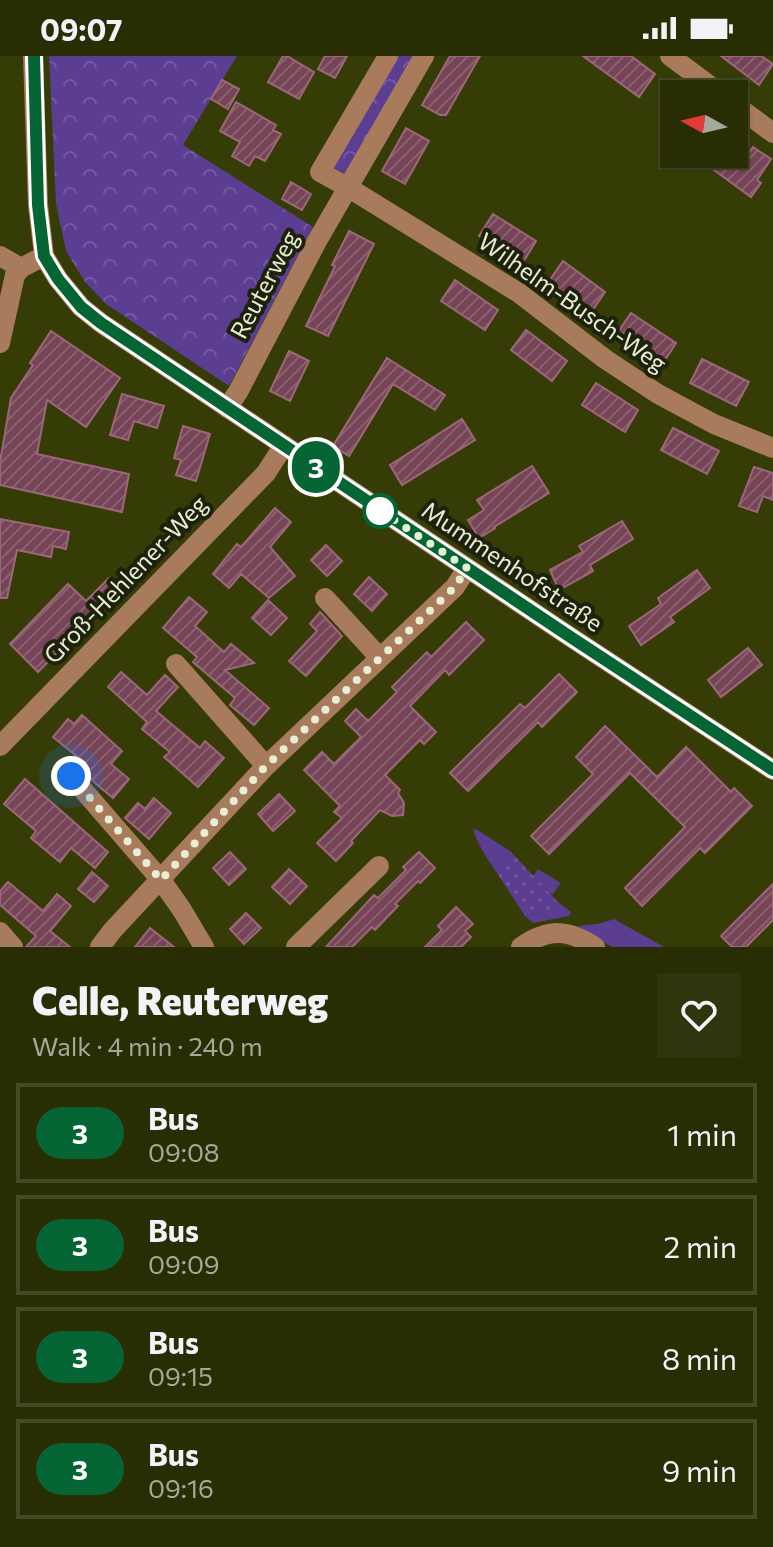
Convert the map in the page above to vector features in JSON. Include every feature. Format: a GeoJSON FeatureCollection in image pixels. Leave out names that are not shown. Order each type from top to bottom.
{"type":"FeatureCollection","features":[{"type":"Feature","properties":{"kind":"street","name":"Mummenhofstraße"},"geometry":{"type":"LineString","coordinates":[[33,56],[38,205],[44,256],[81,307],[227,408],[773,770]]}},
{"type":"Feature","properties":{"kind":"street"},"geometry":{"type":"LineString","coordinates":[[349,188],[320,172],[388,56]]}},
{"type":"Feature","properties":{"kind":"street","name":"Reuterweg"},"geometry":{"type":"LineString","coordinates":[[227,408],[317,241],[424,56]]}},
{"type":"Feature","properties":{"kind":"street"},"geometry":{"type":"LineString","coordinates":[[670,56],[702,80]]}},
{"type":"Feature","properties":{"kind":"street"},"geometry":{"type":"LineString","coordinates":[[748,114],[773,133]]}},
{"type":"Feature","properties":{"kind":"street","name":"Wilhelm-Busch-Weg"},"geometry":{"type":"LineString","coordinates":[[349,188],[519,293],[605,359],[658,394],[714,424],[773,448]]}},
{"type":"Feature","properties":{"kind":"street"},"geometry":{"type":"LineString","coordinates":[[0,256],[21,268]]}},
{"type":"Feature","properties":{"kind":"street"},"geometry":{"type":"LineString","coordinates":[[0,343],[15,275],[21,268],[44,256]]}},
{"type":"Feature","properties":{"kind":"street","name":"Groß-Hehlener-Weg"},"geometry":{"type":"LineString","coordinates":[[0,746],[266,473],[284,445]]}},
{"type":"Feature","properties":{"kind":"street"},"geometry":{"type":"LineString","coordinates":[[100,947],[266,766],[455,587],[467,568]]}},
{"type":"Feature","properties":{"kind":"street"},"geometry":{"type":"LineString","coordinates":[[325,598],[380,658]]}},
{"type":"Feature","properties":{"kind":"street"},"geometry":{"type":"LineString","coordinates":[[176,664],[266,766]]}},
{"type":"Feature","properties":{"kind":"street"},"geometry":{"type":"LineString","coordinates":[[71,776],[161,880],[204,947]]}},
{"type":"Feature","properties":{"kind":"street"},"geometry":{"type":"LineString","coordinates":[[296,947],[379,866]]}},
{"type":"Feature","properties":{"kind":"street"},"geometry":{"type":"LineString","coordinates":[[0,932],[13,947]]}},
{"type":"Feature","properties":{"kind":"street"},"geometry":{"type":"LineString","coordinates":[[521,947],[535,937],[558,932],[581,937],[595,947]]}},
{"type":"Feature","properties":{"kind":"green space"},"geometry":{"type":"Polygon","coordinates":[[[49,56],[237,56],[183,145],[313,227],[229,386],[106,304],[85,282],[66,251],[56,204],[49,56]]]}},
{"type":"Feature","properties":{"kind":"green space"},"geometry":{"type":"Polygon","coordinates":[[[396,56],[414,56],[345,174],[332,167],[396,56]]]}},
{"type":"Feature","properties":{"kind":"green space"},"geometry":{"type":"Polygon","coordinates":[[[473,830],[510,851],[497,873],[478,842],[473,830]]]}},
{"type":"Feature","properties":{"kind":"green space"},"geometry":{"type":"Polygon","coordinates":[[[510,851],[557,901],[549,911],[525,916],[497,873],[510,851]]]}},
{"type":"Feature","properties":{"kind":"green space"},"geometry":{"type":"Polygon","coordinates":[[[538,869],[561,883],[552,895],[533,876],[538,869]]]}},
{"type":"Feature","properties":{"kind":"green space"},"geometry":{"type":"Polygon","coordinates":[[[557,901],[571,912],[569,916],[533,923],[525,916],[549,911],[557,901]]]}},
{"type":"Feature","properties":{"kind":"green space"},"geometry":{"type":"Polygon","coordinates":[[[614,919],[664,947],[612,947],[578,926],[614,919]]]}},
{"type":"Feature","properties":{"kind":"building"},"geometry":{"type":"Polygon","coordinates":[[[283,56],[314,72],[299,99],[268,82],[283,56]]]}},
{"type":"Feature","properties":{"kind":"building"},"geometry":{"type":"Polygon","coordinates":[[[325,56],[347,56],[335,78],[318,69],[325,56]]]}},
{"type":"Feature","properties":{"kind":"building"},"geometry":{"type":"Polygon","coordinates":[[[450,56],[480,56],[446,115],[440,115],[422,105],[450,56]]]}},
{"type":"Feature","properties":{"kind":"building"},"geometry":{"type":"Polygon","coordinates":[[[583,56],[631,56],[655,74],[639,97],[583,56]]]}},
{"type":"Feature","properties":{"kind":"building"},"geometry":{"type":"Polygon","coordinates":[[[721,56],[761,56],[773,64],[759,85],[721,56]]]}},
{"type":"Feature","properties":{"kind":"building"},"geometry":{"type":"Polygon","coordinates":[[[222,80],[239,89],[228,109],[211,99],[222,80]]]}},
{"type":"Feature","properties":{"kind":"building"},"geometry":{"type":"Polygon","coordinates":[[[236,102],[276,125],[273,130],[281,134],[265,161],[255,156],[249,166],[232,156],[240,142],[220,131],[236,102]]]}},
{"type":"Feature","properties":{"kind":"building"},"geometry":{"type":"Polygon","coordinates":[[[406,128],[429,141],[405,184],[382,171],[406,128]]]}},
{"type":"Feature","properties":{"kind":"building"},"geometry":{"type":"Polygon","coordinates":[[[753,147],[771,159],[757,180],[761,183],[751,197],[711,168],[748,168],[748,154],[753,147]]]}},
{"type":"Feature","properties":{"kind":"building"},"geometry":{"type":"Polygon","coordinates":[[[291,182],[311,194],[302,210],[282,199],[291,182]]]}},
{"type":"Feature","properties":{"kind":"building"},"geometry":{"type":"Polygon","coordinates":[[[493,214],[536,241],[522,264],[479,236],[493,214]]]}},
{"type":"Feature","properties":{"kind":"building"},"geometry":{"type":"Polygon","coordinates":[[[349,231],[374,244],[328,336],[306,326],[349,231]]]}},
{"type":"Feature","properties":{"kind":"building"},"geometry":{"type":"Polygon","coordinates":[[[563,261],[605,292],[590,314],[547,284],[563,261]]]}},
{"type":"Feature","properties":{"kind":"building"},"geometry":{"type":"Polygon","coordinates":[[[455,280],[498,310],[485,330],[441,301],[455,280]]]}},
{"type":"Feature","properties":{"kind":"building"},"geometry":{"type":"Polygon","coordinates":[[[631,313],[676,343],[661,366],[616,335],[631,313]]]}},
{"type":"Feature","properties":{"kind":"building"},"geometry":{"type":"Polygon","coordinates":[[[526,330],[567,361],[552,381],[511,350],[526,330]]]}},
{"type":"Feature","properties":{"kind":"building"},"geometry":{"type":"Polygon","coordinates":[[[51,331],[120,378],[86,427],[47,400],[37,454],[129,474],[122,512],[0,485],[0,462],[11,398],[51,331]]]}},
{"type":"Feature","properties":{"kind":"building"},"geometry":{"type":"Polygon","coordinates":[[[289,351],[309,361],[290,401],[270,391],[289,351]]]}},
{"type":"Feature","properties":{"kind":"building"},"geometry":{"type":"Polygon","coordinates":[[[387,358],[445,395],[435,410],[393,384],[349,456],[333,446],[387,358]]]}},
{"type":"Feature","properties":{"kind":"building"},"geometry":{"type":"Polygon","coordinates":[[[702,359],[749,382],[736,406],[690,383],[702,359]]]}},
{"type":"Feature","properties":{"kind":"building"},"geometry":{"type":"Polygon","coordinates":[[[596,383],[638,410],[625,432],[582,405],[596,383]]]}},
{"type":"Feature","properties":{"kind":"building"},"geometry":{"type":"Polygon","coordinates":[[[122,394],[164,406],[157,428],[134,421],[128,440],[110,435],[122,394]]]}},
{"type":"Feature","properties":{"kind":"building"},"geometry":{"type":"Polygon","coordinates":[[[462,419],[475,440],[402,485],[390,465],[462,419]]]}},
{"type":"Feature","properties":{"kind":"building"},"geometry":{"type":"Polygon","coordinates":[[[183,426],[210,434],[196,481],[176,475],[181,460],[174,458],[183,426]]]}},
{"type":"Feature","properties":{"kind":"building"},"geometry":{"type":"Polygon","coordinates":[[[673,428],[719,451],[707,474],[661,450],[673,428]]]}},
{"type":"Feature","properties":{"kind":"building"},"geometry":{"type":"Polygon","coordinates":[[[532,466],[549,493],[479,538],[468,520],[484,510],[477,500],[532,466]]]}},
{"type":"Feature","properties":{"kind":"building"},"geometry":{"type":"Polygon","coordinates":[[[754,467],[773,473],[773,500],[763,496],[757,512],[739,506],[754,467]]]}},
{"type":"Feature","properties":{"kind":"building"},"geometry":{"type":"Polygon","coordinates":[[[275,508],[291,522],[270,547],[295,576],[269,598],[241,574],[229,588],[213,574],[237,544],[241,547],[275,508]]]}},
{"type":"Feature","properties":{"kind":"building"},"geometry":{"type":"Polygon","coordinates":[[[0,519],[69,532],[66,549],[53,546],[51,557],[17,550],[7,598],[0,598],[0,519]]]}},
{"type":"Feature","properties":{"kind":"building"},"geometry":{"type":"Polygon","coordinates":[[[622,521],[633,539],[590,565],[593,571],[559,590],[550,570],[583,552],[579,546],[622,521]]]}},
{"type":"Feature","properties":{"kind":"building"},"geometry":{"type":"Polygon","coordinates":[[[326,545],[342,561],[327,576],[311,560],[326,545]]]}},
{"type":"Feature","properties":{"kind":"building"},"geometry":{"type":"Polygon","coordinates":[[[697,570],[710,588],[670,617],[674,622],[641,645],[629,626],[661,604],[658,598],[697,570]]]}},
{"type":"Feature","properties":{"kind":"building"},"geometry":{"type":"Polygon","coordinates":[[[369,577],[387,594],[372,611],[354,594],[369,577]]]}},
{"type":"Feature","properties":{"kind":"building"},"geometry":{"type":"Polygon","coordinates":[[[109,578],[120,588],[38,672],[10,644],[68,584],[86,601],[109,578]]]}},
{"type":"Feature","properties":{"kind":"building"},"geometry":{"type":"Polygon","coordinates":[[[189,597],[207,612],[195,626],[224,652],[231,644],[254,663],[225,670],[269,708],[254,725],[230,705],[235,698],[193,662],[197,657],[163,628],[189,597]]]}},
{"type":"Feature","properties":{"kind":"building"},"geometry":{"type":"Polygon","coordinates":[[[268,600],[287,618],[271,635],[252,618],[268,600]]]}},
{"type":"Feature","properties":{"kind":"building"},"geometry":{"type":"Polygon","coordinates":[[[320,612],[342,636],[306,676],[289,661],[317,631],[310,624],[320,612]]]}},
{"type":"Feature","properties":{"kind":"building"},"geometry":{"type":"Polygon","coordinates":[[[466,622],[484,640],[449,675],[445,670],[410,706],[436,732],[424,744],[420,740],[385,775],[400,790],[398,793],[404,803],[403,815],[392,816],[380,810],[336,861],[317,843],[342,818],[334,812],[340,806],[304,770],[322,752],[334,764],[361,737],[345,721],[356,709],[368,721],[397,692],[392,687],[427,652],[431,657],[466,622]]]}},
{"type":"Feature","properties":{"kind":"building"},"geometry":{"type":"Polygon","coordinates":[[[748,648],[762,665],[721,697],[708,680],[748,648]]]}},
{"type":"Feature","properties":{"kind":"building"},"geometry":{"type":"Polygon","coordinates":[[[121,672],[147,695],[165,675],[178,687],[156,711],[200,748],[205,741],[224,758],[198,787],[164,757],[170,752],[142,729],[147,722],[108,687],[121,672]]]}},
{"type":"Feature","properties":{"kind":"building"},"geometry":{"type":"Polygon","coordinates":[[[559,674],[577,692],[542,727],[538,722],[468,791],[450,773],[520,704],[525,708],[559,674]]]}},
{"type":"Feature","properties":{"kind":"building"},"geometry":{"type":"Polygon","coordinates":[[[82,715],[122,751],[111,764],[129,779],[113,798],[81,768],[85,763],[53,737],[68,719],[74,724],[82,715]]]}},
{"type":"Feature","properties":{"kind":"building"},"geometry":{"type":"Polygon","coordinates":[[[605,726],[657,777],[686,747],[731,792],[734,788],[752,806],[705,853],[700,848],[642,906],[625,888],[685,827],[630,773],[549,854],[531,836],[593,774],[576,757],[605,726]]]}},
{"type":"Feature","properties":{"kind":"building"},"geometry":{"type":"Polygon","coordinates":[[[25,779],[108,852],[95,868],[71,848],[60,862],[31,838],[36,831],[4,804],[25,779]]]}},
{"type":"Feature","properties":{"kind":"building"},"geometry":{"type":"Polygon","coordinates":[[[279,794],[295,811],[273,831],[258,814],[279,794]]]}},
{"type":"Feature","properties":{"kind":"building"},"geometry":{"type":"Polygon","coordinates":[[[154,798],[171,813],[149,839],[125,818],[138,803],[145,809],[154,798]]]}},
{"type":"Feature","properties":{"kind":"building"},"geometry":{"type":"Polygon","coordinates":[[[230,852],[246,869],[229,885],[213,868],[230,852]]]}},
{"type":"Feature","properties":{"kind":"building"},"geometry":{"type":"Polygon","coordinates":[[[419,852],[435,868],[395,904],[398,906],[375,930],[372,927],[352,947],[326,947],[374,895],[378,898],[406,870],[403,867],[419,852]]]}},
{"type":"Feature","properties":{"kind":"building"},"geometry":{"type":"Polygon","coordinates":[[[289,869],[307,886],[290,904],[272,887],[289,869]]]}},
{"type":"Feature","properties":{"kind":"building"},"geometry":{"type":"Polygon","coordinates":[[[92,872],[108,886],[94,902],[78,889],[92,872]]]}},
{"type":"Feature","properties":{"kind":"building"},"geometry":{"type":"Polygon","coordinates":[[[8,882],[43,911],[57,894],[71,906],[50,931],[70,947],[26,947],[36,936],[0,905],[0,891],[8,882]]]}},
{"type":"Feature","properties":{"kind":"building"},"geometry":{"type":"Polygon","coordinates":[[[773,884],[773,920],[746,947],[732,947],[721,936],[773,884]]]}},
{"type":"Feature","properties":{"kind":"building"},"geometry":{"type":"Polygon","coordinates":[[[456,907],[473,924],[465,931],[471,937],[461,947],[425,947],[442,930],[438,926],[456,907]]]}},
{"type":"Feature","properties":{"kind":"building"},"geometry":{"type":"Polygon","coordinates":[[[246,913],[261,928],[244,944],[230,929],[246,913]]]}},
{"type":"Feature","properties":{"kind":"building"},"geometry":{"type":"Polygon","coordinates":[[[150,928],[174,947],[135,947],[150,928]]]}},
{"type":"Feature","properties":{"kind":"bus line","name":"3"},"geometry":{"type":"LineString","coordinates":[[34,56],[38,205],[44,256],[81,307],[379,510],[773,770]]}},
{"type":"Feature","properties":{"kind":"route"},"geometry":{"type":"LineString","coordinates":[[71,776],[161,880],[266,766],[455,587],[467,568],[380,511]]}}]}
